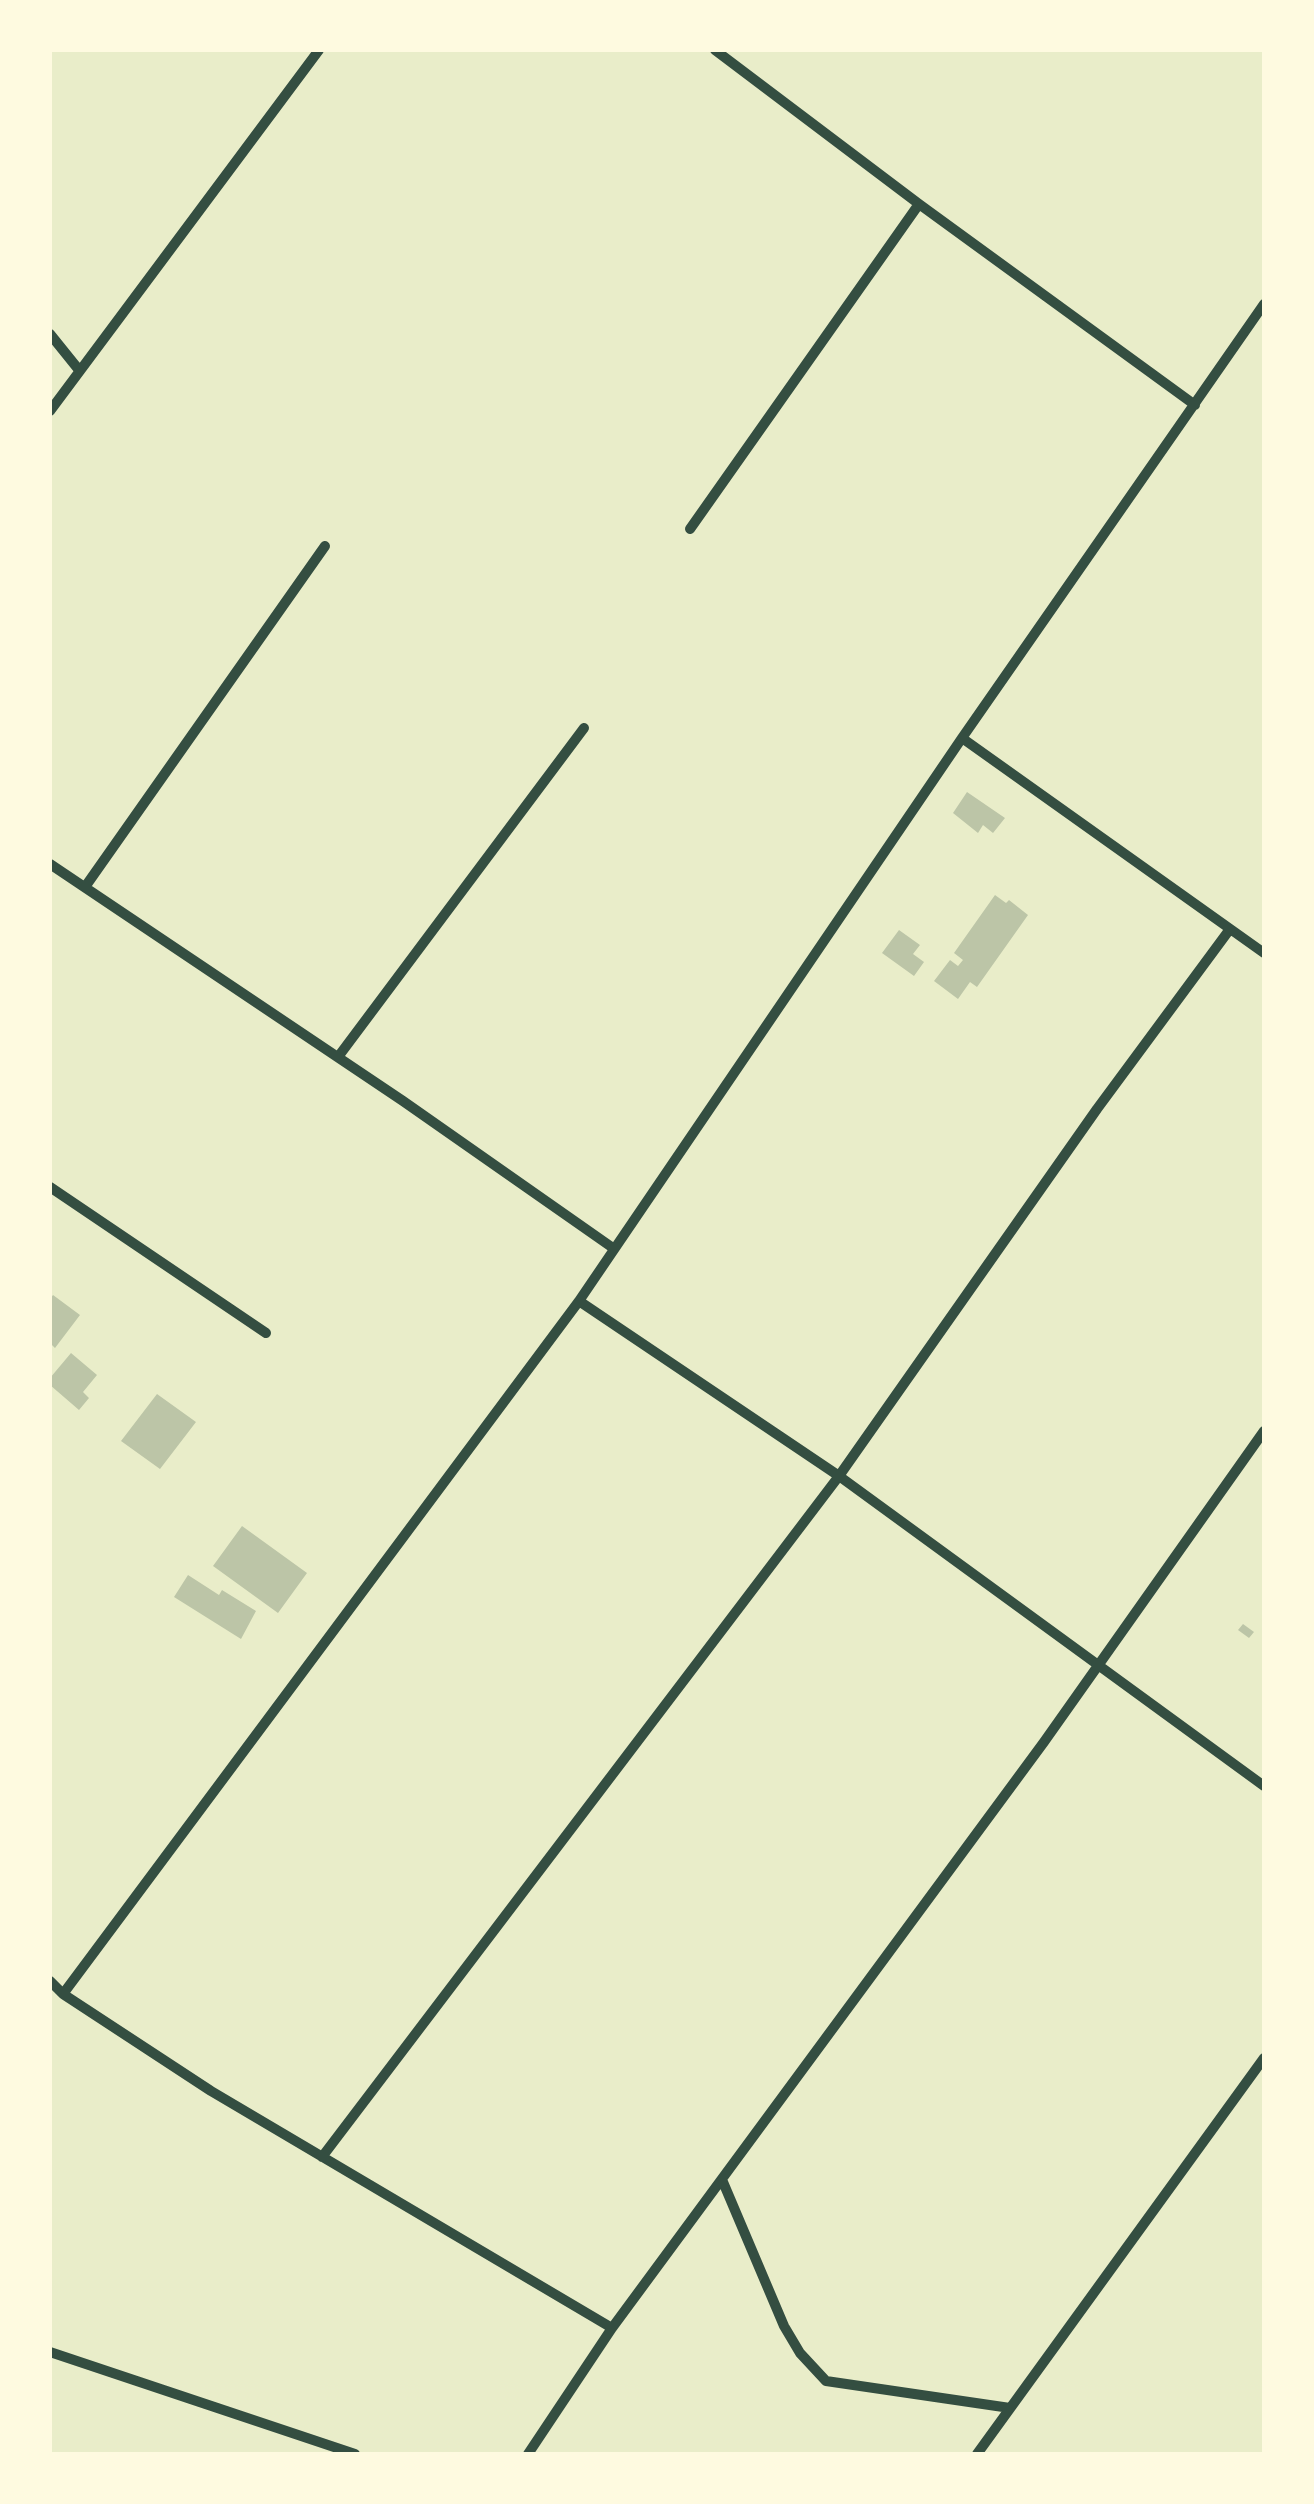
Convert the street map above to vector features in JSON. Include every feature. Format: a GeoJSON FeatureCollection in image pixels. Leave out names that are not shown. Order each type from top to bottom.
{"type":"FeatureCollection","features":[{"type":"Feature","properties":{"kind":"street"},"geometry":{"type":"LineString","coordinates":[[50,411],[319,50]]}},
{"type":"Feature","properties":{"kind":"street"},"geometry":{"type":"LineString","coordinates":[[715,50],[1195,405]]}},
{"type":"Feature","properties":{"kind":"street"},"geometry":{"type":"LineString","coordinates":[[690,529],[919,204]]}},
{"type":"Feature","properties":{"kind":"street"},"geometry":{"type":"LineString","coordinates":[[62,1994],[579,1301],[962,738],[1264,304]]}},
{"type":"Feature","properties":{"kind":"street"},"geometry":{"type":"LineString","coordinates":[[50,334],[80,370]]}},
{"type":"Feature","properties":{"kind":"street"},"geometry":{"type":"LineString","coordinates":[[85,887],[325,546]]}},
{"type":"Feature","properties":{"kind":"street"},"geometry":{"type":"LineString","coordinates":[[338,1057],[584,728]]}},
{"type":"Feature","properties":{"kind":"street"},"geometry":{"type":"LineString","coordinates":[[962,738],[1264,953]]}},
{"type":"Feature","properties":{"kind":"street"},"geometry":{"type":"LineString","coordinates":[[50,864],[613,1248]]}},
{"type":"Feature","properties":{"kind":"street"},"geometry":{"type":"LineString","coordinates":[[322,2157],[839,1476],[1230,929]]}},
{"type":"Feature","properties":{"kind":"street"},"geometry":{"type":"LineString","coordinates":[[50,1187],[266,1334]]}},
{"type":"Feature","properties":{"kind":"street"},"geometry":{"type":"LineString","coordinates":[[579,1301],[839,1476],[1264,1786]]}},
{"type":"Feature","properties":{"kind":"street"},"geometry":{"type":"LineString","coordinates":[[528,2454],[612,2328],[1099,1666],[1264,1431]]}},
{"type":"Feature","properties":{"kind":"street"},"geometry":{"type":"LineString","coordinates":[[50,1982],[62,1994],[210,2091],[612,2328]]}},
{"type":"Feature","properties":{"kind":"street"},"geometry":{"type":"LineString","coordinates":[[977,2454],[1264,2058]]}},
{"type":"Feature","properties":{"kind":"street"},"geometry":{"type":"LineString","coordinates":[[722,2182],[784,2326],[800,2353],[826,2381],[1010,2408]]}},
{"type":"Feature","properties":{"kind":"street"},"geometry":{"type":"LineString","coordinates":[[50,2352],[355,2454]]}},
{"type":"Feature","properties":{"kind":"building"},"geometry":{"type":"Polygon","coordinates":[[[967,792],[1005,818],[993,833],[983,825],[978,833],[953,813],[967,792]]]}},
{"type":"Feature","properties":{"kind":"building"},"geometry":{"type":"Polygon","coordinates":[[[995,895],[1028,915],[977,987],[970,982],[958,999],[934,981],[950,960],[958,966],[963,960],[954,953],[995,895]]]}},
{"type":"Feature","properties":{"kind":"building"},"geometry":{"type":"Polygon","coordinates":[[[899,930],[920,945],[913,954],[924,962],[914,976],[882,953],[899,930]]]}},
{"type":"Feature","properties":{"kind":"building"},"geometry":{"type":"Polygon","coordinates":[[[53,1295],[80,1315],[55,1348],[50,1343],[53,1295]]]}},
{"type":"Feature","properties":{"kind":"building"},"geometry":{"type":"Polygon","coordinates":[[[71,1353],[97,1375],[83,1392],[89,1398],[79,1410],[50,1385],[50,1378],[71,1353]]]}},
{"type":"Feature","properties":{"kind":"building"},"geometry":{"type":"Polygon","coordinates":[[[157,1394],[196,1422],[160,1469],[121,1441],[157,1394]]]}},
{"type":"Feature","properties":{"kind":"building"},"geometry":{"type":"Polygon","coordinates":[[[242,1526],[307,1573],[278,1613],[213,1566],[242,1526]]]}},
{"type":"Feature","properties":{"kind":"building"},"geometry":{"type":"Polygon","coordinates":[[[188,1575],[219,1595],[222,1590],[256,1611],[241,1639],[174,1597],[188,1575]]]}},
{"type":"Feature","properties":{"kind":"building"},"geometry":{"type":"Polygon","coordinates":[[[1243,1624],[1254,1632],[1249,1638],[1238,1630],[1243,1624]]]}}]}
